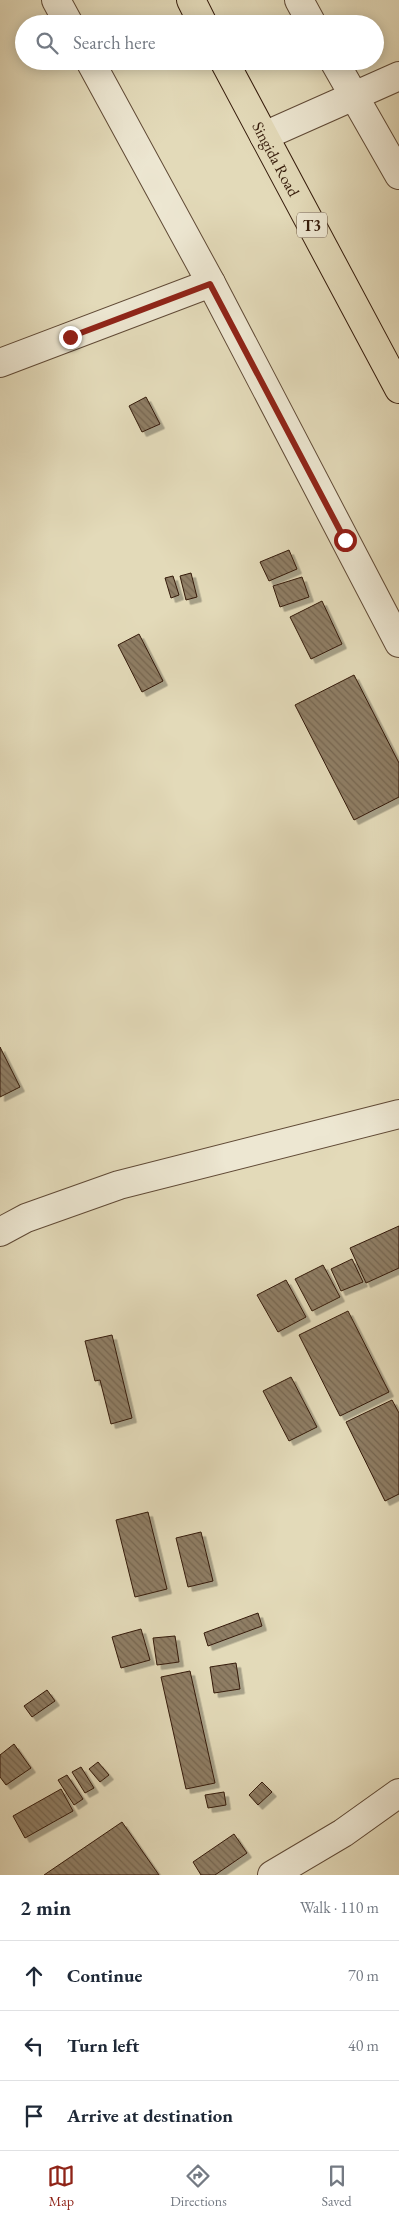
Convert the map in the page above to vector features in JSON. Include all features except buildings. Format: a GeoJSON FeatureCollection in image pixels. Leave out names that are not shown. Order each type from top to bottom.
{"type":"FeatureCollection","features":[{"type":"Feature","properties":{"kind":"highway"},"geometry":{"type":"LineString","coordinates":[[191,0],[199,15]]}},
{"type":"Feature","properties":{"kind":"highway","name":"Singida Road"},"geometry":{"type":"LineString","coordinates":[[229,70],[399,389]]}},
{"type":"Feature","properties":{"kind":"street"},"geometry":{"type":"LineString","coordinates":[[56,0],[64,15]]}},
{"type":"Feature","properties":{"kind":"street"},"geometry":{"type":"LineString","coordinates":[[299,0],[307,15]]}},
{"type":"Feature","properties":{"kind":"street"},"geometry":{"type":"LineString","coordinates":[[95,70],[399,643]]}},
{"type":"Feature","properties":{"kind":"street"},"geometry":{"type":"LineString","coordinates":[[339,70],[399,175]]}},
{"type":"Feature","properties":{"kind":"street"},"geometry":{"type":"LineString","coordinates":[[264,136],[399,76]]}},
{"type":"Feature","properties":{"kind":"street"},"geometry":{"type":"LineString","coordinates":[[0,363],[210,284]]}},
{"type":"Feature","properties":{"kind":"street"},"geometry":{"type":"LineString","coordinates":[[0,1232],[26,1218],[119,1185],[399,1114]]}},
{"type":"Feature","properties":{"kind":"street"},"geometry":{"type":"LineString","coordinates":[[272,1875],[343,1833],[399,1793]]}},
{"type":"Feature","properties":{"kind":"route"},"geometry":{"type":"LineString","coordinates":[[70,337],[210,284],[345,540]]}}]}
